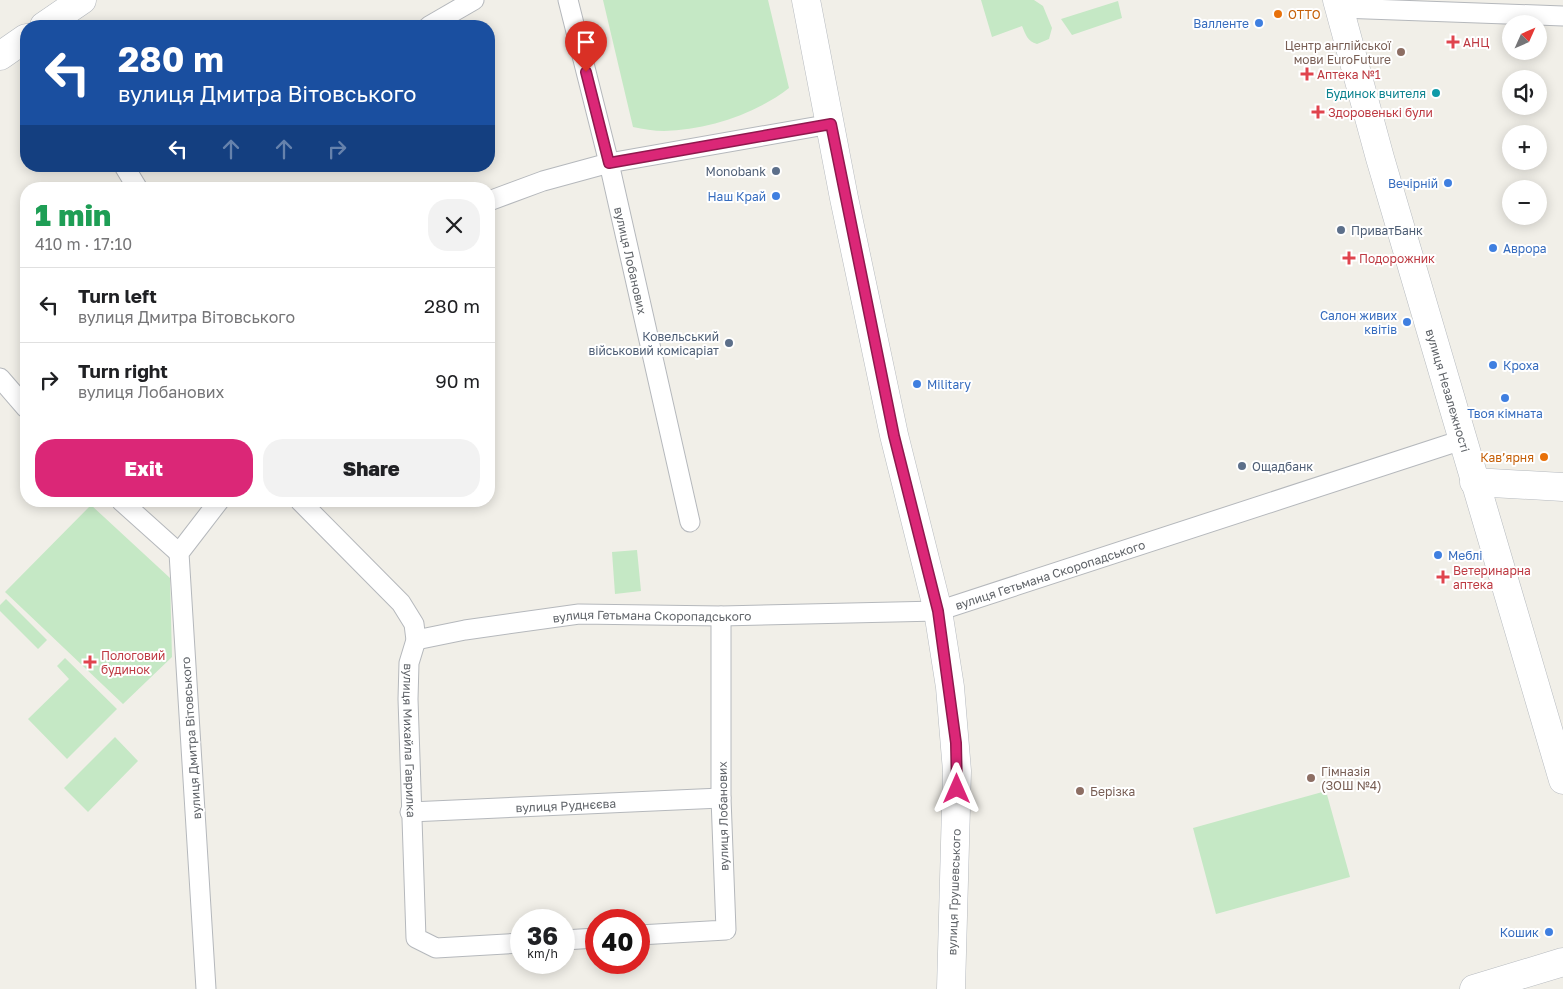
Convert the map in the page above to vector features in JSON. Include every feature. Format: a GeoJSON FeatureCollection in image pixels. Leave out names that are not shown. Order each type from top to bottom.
{"type":"FeatureCollection","features":[{"type":"Feature","properties":{"kind":"street"},"geometry":{"type":"LineString","coordinates":[[53,20],[82,0]]}},
{"type":"Feature","properties":{"kind":"street"},"geometry":{"type":"LineString","coordinates":[[440,20],[474,0]]}},
{"type":"Feature","properties":{"kind":"street","name":"вулиця Лобанових"},"geometry":{"type":"LineString","coordinates":[[568,0],[609,163],[690,522]]}},
{"type":"Feature","properties":{"kind":"street","name":"вулиця Грушевського"},"geometry":{"type":"LineString","coordinates":[[806,0],[894,436],[938,611],[950,687],[958,771],[951,989]]}},
{"type":"Feature","properties":{"kind":"street"},"geometry":{"type":"LineString","coordinates":[[1338,4],[1563,16]]}},
{"type":"Feature","properties":{"kind":"street","name":"вулиця Незалежності"},"geometry":{"type":"LineString","coordinates":[[1338,4],[1380,158],[1563,780]]}},
{"type":"Feature","properties":{"kind":"street"},"geometry":{"type":"LineString","coordinates":[[0,56],[20,42]]}},
{"type":"Feature","properties":{"kind":"street"},"geometry":{"type":"LineString","coordinates":[[495,199],[535,184],[609,163],[831,124]]}},
{"type":"Feature","properties":{"kind":"street"},"geometry":{"type":"LineString","coordinates":[[0,378],[20,401]]}},
{"type":"Feature","properties":{"kind":"street","name":"вулиця Гетьмана Скоропадського"},"geometry":{"type":"LineString","coordinates":[[416,640],[465,630],[579,614],[721,616],[938,611],[1462,440]]}},
{"type":"Feature","properties":{"kind":"street"},"geometry":{"type":"LineString","coordinates":[[1474,482],[1563,487]]}},
{"type":"Feature","properties":{"kind":"street"},"geometry":{"type":"LineString","coordinates":[[128,507],[179,553],[214,507]]}},
{"type":"Feature","properties":{"kind":"street","name":"вулиця Михайла Гаврилка"},"geometry":{"type":"LineString","coordinates":[[306,507],[401,603],[414,624],[416,640],[410,663],[408,699],[410,812],[416,938],[436,948],[510,943]]}},
{"type":"Feature","properties":{"kind":"street","name":"вулиця Дмитра Вітовського"},"geometry":{"type":"LineString","coordinates":[[179,553],[206,989]]}},
{"type":"Feature","properties":{"kind":"street","name":"вулиця Лобанових"},"geometry":{"type":"LineString","coordinates":[[650,934],[726,930],[721,798],[721,616]]}},
{"type":"Feature","properties":{"kind":"street","name":"вулиця Руднєєва"},"geometry":{"type":"LineString","coordinates":[[410,812],[721,798]]}},
{"type":"Feature","properties":{"kind":"street"},"geometry":{"type":"LineString","coordinates":[[1474,989],[1563,962]]}},
{"type":"Feature","properties":{"kind":"green space"},"geometry":{"type":"Polygon","coordinates":[[[603,0],[768,0],[789,88],[762,106],[714,124],[697,128],[664,131],[633,127],[603,0]]]}},
{"type":"Feature","properties":{"kind":"green space"},"geometry":{"type":"Polygon","coordinates":[[[981,0],[1034,0],[1043,6],[1052,28],[1049,39],[1037,44],[1034,43],[1027,37],[1022,26],[992,37],[981,0]]]}},
{"type":"Feature","properties":{"kind":"green space"},"geometry":{"type":"Polygon","coordinates":[[[1118,1],[1122,18],[1072,35],[1061,19],[1118,1]]]}},
{"type":"Feature","properties":{"kind":"green space"},"geometry":{"type":"Polygon","coordinates":[[[89,507],[93,507],[170,578],[172,657],[123,704],[5,592],[89,507]]]}},
{"type":"Feature","properties":{"kind":"green space"},"geometry":{"type":"Polygon","coordinates":[[[637,550],[641,591],[615,594],[612,552],[637,550]]]}},
{"type":"Feature","properties":{"kind":"green space"},"geometry":{"type":"Polygon","coordinates":[[[6,599],[47,640],[38,649],[0,611],[0,605],[6,599]]]}},
{"type":"Feature","properties":{"kind":"green space"},"geometry":{"type":"Polygon","coordinates":[[[65,658],[117,709],[67,759],[28,719],[69,679],[57,666],[65,658]]]}},
{"type":"Feature","properties":{"kind":"green space"},"geometry":{"type":"Polygon","coordinates":[[[115,737],[138,761],[88,812],[64,788],[115,737]]]}},
{"type":"Feature","properties":{"kind":"green space"},"geometry":{"type":"Polygon","coordinates":[[[1326,791],[1350,877],[1216,914],[1193,828],[1326,791]]]}},
{"type":"Feature","properties":{"kind":"place","name":"OTTO"},"geometry":{"type":"Point","coordinates":[1278,14]}},
{"type":"Feature","properties":{"kind":"place","name":"Валленте"},"geometry":{"type":"Point","coordinates":[1259,23]}},
{"type":"Feature","properties":{"kind":"place","name":"АНЦ"},"geometry":{"type":"Point","coordinates":[1453,42]}},
{"type":"Feature","properties":{"kind":"place","name":"Центр англійської мови EuroFuture"},"geometry":{"type":"Point","coordinates":[1401,52]}},
{"type":"Feature","properties":{"kind":"place","name":"Аптека №1"},"geometry":{"type":"Point","coordinates":[1307,74]}},
{"type":"Feature","properties":{"kind":"place","name":"Будинок вчителя"},"geometry":{"type":"Point","coordinates":[1436,93]}},
{"type":"Feature","properties":{"kind":"place","name":"Здоровенькі були"},"geometry":{"type":"Point","coordinates":[1318,112]}},
{"type":"Feature","properties":{"kind":"place","name":"Monobank"},"geometry":{"type":"Point","coordinates":[776,171]}},
{"type":"Feature","properties":{"kind":"place","name":"Вечірній"},"geometry":{"type":"Point","coordinates":[1448,183]}},
{"type":"Feature","properties":{"kind":"place","name":"Наш Край"},"geometry":{"type":"Point","coordinates":[776,196]}},
{"type":"Feature","properties":{"kind":"place","name":"ПриватБанк"},"geometry":{"type":"Point","coordinates":[1341,230]}},
{"type":"Feature","properties":{"kind":"place","name":"Аврора"},"geometry":{"type":"Point","coordinates":[1493,248]}},
{"type":"Feature","properties":{"kind":"place","name":"Подорожник"},"geometry":{"type":"Point","coordinates":[1349,258]}},
{"type":"Feature","properties":{"kind":"place","name":"Салон живих квітів"},"geometry":{"type":"Point","coordinates":[1407,322]}},
{"type":"Feature","properties":{"kind":"place","name":"Ковельський військовий комісаріат"},"geometry":{"type":"Point","coordinates":[729,343]}},
{"type":"Feature","properties":{"kind":"place","name":"Кроха"},"geometry":{"type":"Point","coordinates":[1493,365]}},
{"type":"Feature","properties":{"kind":"place","name":"Military"},"geometry":{"type":"Point","coordinates":[917,384]}},
{"type":"Feature","properties":{"kind":"place","name":"Твоя кімната"},"geometry":{"type":"Point","coordinates":[1505,398]}},
{"type":"Feature","properties":{"kind":"place","name":"Кав’ярня"},"geometry":{"type":"Point","coordinates":[1544,457]}},
{"type":"Feature","properties":{"kind":"place","name":"Ощадбанк"},"geometry":{"type":"Point","coordinates":[1242,466]}},
{"type":"Feature","properties":{"kind":"place","name":"Меблі"},"geometry":{"type":"Point","coordinates":[1438,555]}},
{"type":"Feature","properties":{"kind":"place","name":"Ветеринарна аптека"},"geometry":{"type":"Point","coordinates":[1443,577]}},
{"type":"Feature","properties":{"kind":"place","name":"Пологовий будинок"},"geometry":{"type":"Point","coordinates":[90,662]}},
{"type":"Feature","properties":{"kind":"place","name":"Гімназія (ЗОШ №4)"},"geometry":{"type":"Point","coordinates":[1311,778]}},
{"type":"Feature","properties":{"kind":"place","name":"Берізка"},"geometry":{"type":"Point","coordinates":[1080,791]}},
{"type":"Feature","properties":{"kind":"place","name":"Кошик"},"geometry":{"type":"Point","coordinates":[1549,932]}},
{"type":"Feature","properties":{"kind":"route"},"geometry":{"type":"LineString","coordinates":[[586,72],[609,163],[831,124],[847,212],[894,436],[938,611],[950,687],[956,743],[957,789]]}}]}
